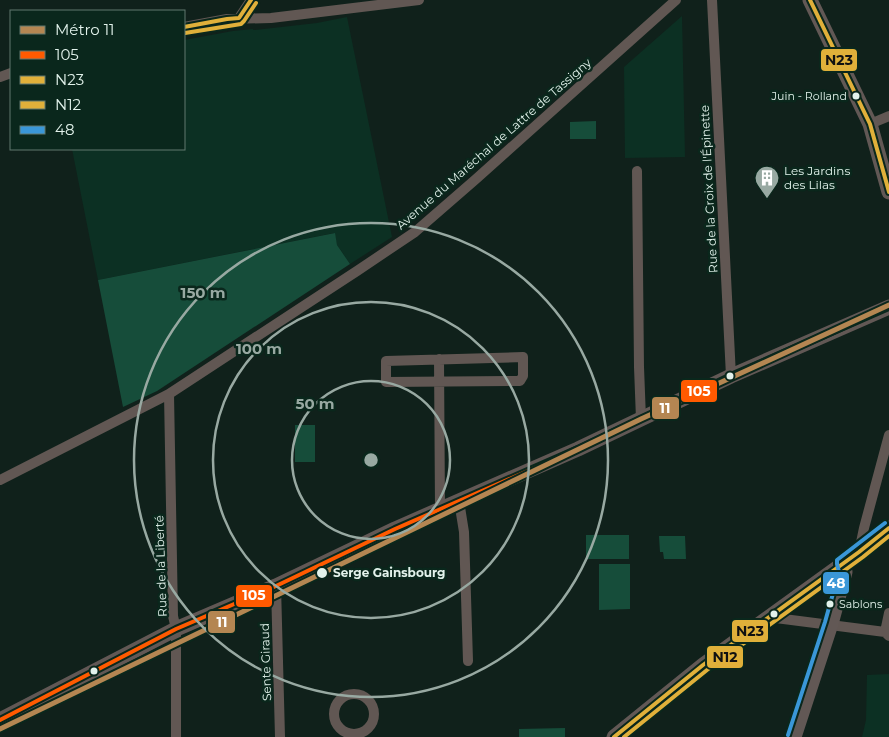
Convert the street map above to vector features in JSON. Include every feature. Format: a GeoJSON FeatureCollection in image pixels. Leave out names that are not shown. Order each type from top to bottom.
{"type":"FeatureCollection","features":[{"type":"Feature","properties":{"kind":"street"},"geometry":{"type":"LineString","coordinates":[[239,18],[251,0]]}},
{"type":"Feature","properties":{"kind":"street"},"geometry":{"type":"LineString","coordinates":[[185,27],[227,19],[271,18],[419,0]]}},
{"type":"Feature","properties":{"kind":"street","name":"Avenue du Maréchal de Lattre de Tassigny"},"geometry":{"type":"LineString","coordinates":[[0,480],[169,394],[415,232],[676,0]]}},
{"type":"Feature","properties":{"kind":"street","name":"Rue de la Croix de l'Épinette"},"geometry":{"type":"LineString","coordinates":[[712,0],[731,376]]}},
{"type":"Feature","properties":{"kind":"street"},"geometry":{"type":"LineString","coordinates":[[810,0],[870,124],[889,192]]}},
{"type":"Feature","properties":{"kind":"street"},"geometry":{"type":"LineString","coordinates":[[870,124],[889,116]]}},
{"type":"Feature","properties":{"kind":"street"},"geometry":{"type":"LineString","coordinates":[[637,172],[641,419]]}},
{"type":"Feature","properties":{"kind":"street"},"geometry":{"type":"LineString","coordinates":[[0,720],[176,629],[276,586],[395,528],[578,449],[731,376],[889,308]]}},
{"type":"Feature","properties":{"kind":"street"},"geometry":{"type":"LineString","coordinates":[[523,357],[523,376],[520,381],[386,382],[386,360],[438,359],[523,357]]}},
{"type":"Feature","properties":{"kind":"street"},"geometry":{"type":"LineString","coordinates":[[438,359],[440,509]]}},
{"type":"Feature","properties":{"kind":"street","name":"Rue de la Liberté"},"geometry":{"type":"LineString","coordinates":[[169,394],[173,616],[176,629],[176,737]]}},
{"type":"Feature","properties":{"kind":"street"},"geometry":{"type":"LineString","coordinates":[[859,552],[889,435]]}},
{"type":"Feature","properties":{"kind":"street"},"geometry":{"type":"LineString","coordinates":[[459,501],[464,532],[468,661]]}},
{"type":"Feature","properties":{"kind":"street"},"geometry":{"type":"LineString","coordinates":[[614,737],[703,664],[859,552],[889,528]]}},
{"type":"Feature","properties":{"kind":"street"},"geometry":{"type":"LineString","coordinates":[[794,737],[831,624],[845,572],[843,563]]}},
{"type":"Feature","properties":{"kind":"street","name":"Sente Giraud"},"geometry":{"type":"LineString","coordinates":[[276,586],[280,737]]}},
{"type":"Feature","properties":{"kind":"street"},"geometry":{"type":"LineString","coordinates":[[767,617],[831,624],[887,634],[889,613]]}},
{"type":"Feature","properties":{"kind":"street"},"geometry":{"type":"LineString","coordinates":[[354,693],[364,696],[372,704],[374,714],[372,724],[364,732],[353,736],[339,728],[333,714],[336,703],[344,696],[354,693]]}},
{"type":"Feature","properties":{"kind":"shaded area"},"geometry":{"type":"Polygon","coordinates":[[[682,16],[685,157],[625,158],[624,67],[682,16]]]}},
{"type":"Feature","properties":{"kind":"shaded area"},"geometry":{"type":"Polygon","coordinates":[[[347,17],[392,237],[350,264],[337,245],[334,233],[98,280],[72,150],[185,150],[185,40],[233,31],[317,23],[347,17]]]}},
{"type":"Feature","properties":{"kind":"shaded area"},"geometry":{"type":"Polygon","coordinates":[[[596,121],[596,139],[570,139],[570,122],[596,121]]]}},
{"type":"Feature","properties":{"kind":"shaded area"},"geometry":{"type":"Polygon","coordinates":[[[335,233],[337,245],[350,264],[157,391],[123,407],[98,280],[335,233]]]}},
{"type":"Feature","properties":{"kind":"shaded area"},"geometry":{"type":"Polygon","coordinates":[[[295,425],[315,425],[315,462],[295,462],[295,425]]]}},
{"type":"Feature","properties":{"kind":"shaded area"},"geometry":{"type":"Polygon","coordinates":[[[586,535],[629,535],[629,559],[586,559],[586,535]]]}},
{"type":"Feature","properties":{"kind":"shaded area"},"geometry":{"type":"Polygon","coordinates":[[[659,536],[685,536],[686,559],[664,559],[663,552],[660,552],[659,536]]]}},
{"type":"Feature","properties":{"kind":"shaded area"},"geometry":{"type":"Polygon","coordinates":[[[599,564],[630,564],[630,609],[599,610],[599,564]]]}},
{"type":"Feature","properties":{"kind":"shaded area"},"geometry":{"type":"Polygon","coordinates":[[[889,674],[889,737],[862,737],[866,720],[867,675],[889,674]]]}},
{"type":"Feature","properties":{"kind":"shaded area"},"geometry":{"type":"Polygon","coordinates":[[[565,728],[565,737],[519,737],[519,729],[565,728]]]}},
{"type":"Feature","properties":{"kind":"metro line","name":"11"},"geometry":{"type":"LineString","coordinates":[[0,729],[641,419],[889,305]]}},
{"type":"Feature","properties":{"kind":"transit line","name":"N23"},"geometry":{"type":"LineString","coordinates":[[185,27],[239,18],[251,0]]}},
{"type":"Feature","properties":{"kind":"transit line","name":"N23"},"geometry":{"type":"LineString","coordinates":[[810,0],[870,124],[889,192]]}},
{"type":"Feature","properties":{"kind":"transit line","name":"N12"},"geometry":{"type":"LineString","coordinates":[[185,33],[241,24],[256,3]]}},
{"type":"Feature","properties":{"kind":"transit line","name":"105"},"geometry":{"type":"LineString","coordinates":[[0,720],[176,629],[276,586],[395,529],[578,449],[731,376],[889,307]]}},
{"type":"Feature","properties":{"kind":"transit line","name":"48"},"geometry":{"type":"LineString","coordinates":[[788,735],[825,622],[839,572],[837,560],[885,523]]}},
{"type":"Feature","properties":{"kind":"transit line","name":"N23"},"geometry":{"type":"LineString","coordinates":[[614,737],[703,665],[859,552],[889,528]]}},
{"type":"Feature","properties":{"kind":"transit line","name":"N12"},"geometry":{"type":"LineString","coordinates":[[624,737],[707,670],[889,536]]}},
{"type":"Feature","properties":{"kind":"place","name":"Juin - Rolland"},"geometry":{"type":"Point","coordinates":[856,96]}},
{"type":"Feature","properties":{"kind":"place","name":"Les Jardins des Lilas"},"geometry":{"type":"Point","coordinates":[767,199]}},
{"type":"Feature","properties":{"kind":"place","name":"Serge Gainsbourg"},"geometry":{"type":"Point","coordinates":[322,573]}},
{"type":"Feature","properties":{"kind":"place","name":"Sablons"},"geometry":{"type":"Point","coordinates":[830,604]}}]}
